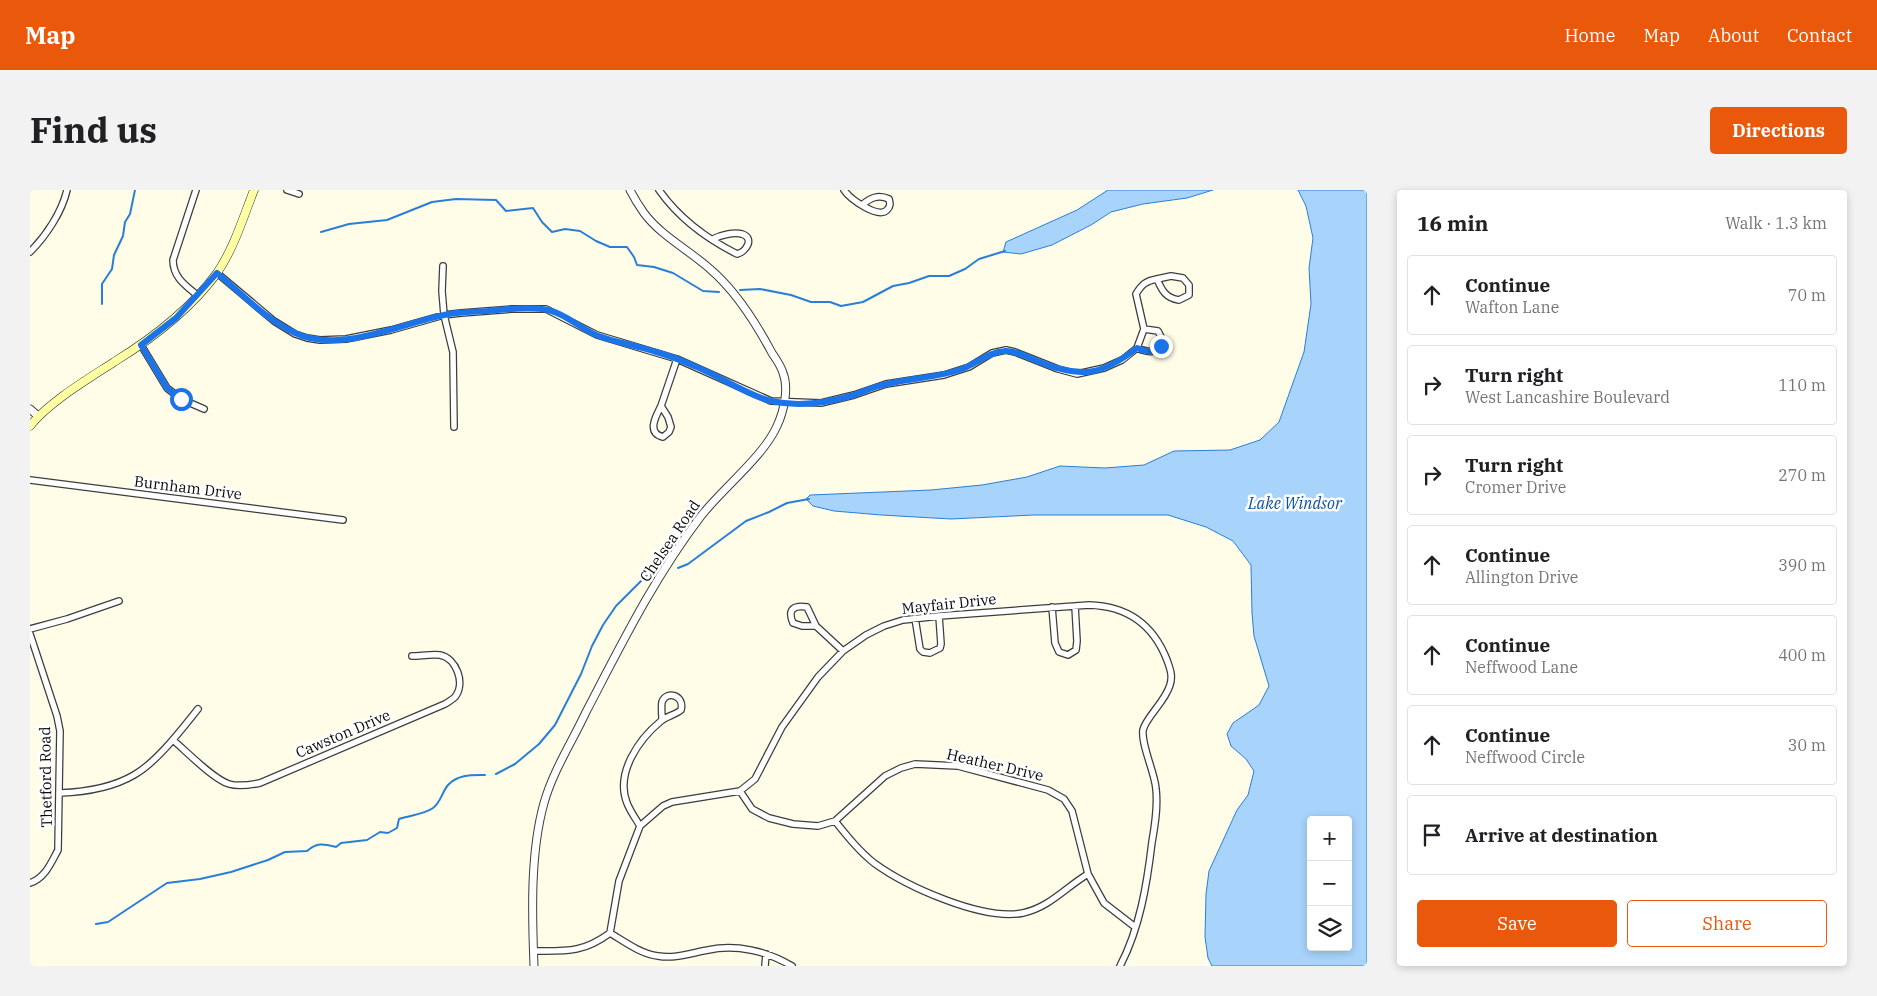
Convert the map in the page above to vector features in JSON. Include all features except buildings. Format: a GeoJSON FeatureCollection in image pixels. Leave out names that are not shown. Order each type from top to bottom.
{"type":"FeatureCollection","features":[{"type":"Feature","properties":{"kind":"main road"},"geometry":{"type":"LineString","coordinates":[[30,426],[38,416],[93,376],[141,345],[176,318],[217,273],[234,243],[254,190]]}},
{"type":"Feature","properties":{"kind":"street"},"geometry":{"type":"LineString","coordinates":[[30,252],[57,214],[65,200],[67,190]]}},
{"type":"Feature","properties":{"kind":"street"},"geometry":{"type":"LineString","coordinates":[[196,190],[173,260],[176,275],[181,282],[197,295]]}},
{"type":"Feature","properties":{"kind":"street"},"geometry":{"type":"LineString","coordinates":[[287,190],[298,194]]}},
{"type":"Feature","properties":{"kind":"street","name":"Chelsea Road"},"geometry":{"type":"LineString","coordinates":[[534,966],[536,846],[544,803],[558,767],[657,582],[702,515],[763,447],[777,426],[785,402],[784,373],[736,297],[711,270],[665,234],[645,214],[630,190]]}},
{"type":"Feature","properties":{"kind":"street"},"geometry":{"type":"LineString","coordinates":[[659,190],[674,209],[695,227],[713,239],[737,254],[743,252],[749,242],[748,238],[742,234],[721,235],[713,239]]}},
{"type":"Feature","properties":{"kind":"street"},"geometry":{"type":"LineString","coordinates":[[844,190],[862,205]]}},
{"type":"Feature","properties":{"kind":"street"},"geometry":{"type":"LineString","coordinates":[[444,266],[442,292],[444,315],[453,352],[454,427]]}},
{"type":"Feature","properties":{"kind":"street"},"geometry":{"type":"LineString","coordinates":[[217,273],[274,321],[295,334],[314,339],[346,339],[391,330],[444,315],[512,309],[546,309],[597,335],[677,359],[771,401],[820,403],[854,395],[886,384],[944,375],[969,367],[992,353],[1006,350],[1058,369],[1078,374],[1104,368],[1122,360],[1137,348],[1144,329],[1136,294],[1140,287],[1147,281],[1170,276],[1184,278],[1190,285],[1188,294],[1185,298],[1179,300],[1171,298],[1164,294],[1157,279]]}},
{"type":"Feature","properties":{"kind":"street"},"geometry":{"type":"LineString","coordinates":[[1137,348],[1149,353],[1157,350],[1163,341],[1158,331],[1144,329]]}},
{"type":"Feature","properties":{"kind":"street"},"geometry":{"type":"LineString","coordinates":[[141,345],[167,388],[181,399],[204,409]]}},
{"type":"Feature","properties":{"kind":"street"},"geometry":{"type":"LineString","coordinates":[[661,406],[668,417],[671,428],[663,437],[656,434],[653,428],[654,421],[677,359]]}},
{"type":"Feature","properties":{"kind":"street"},"geometry":{"type":"LineString","coordinates":[[30,409],[38,416]]}},
{"type":"Feature","properties":{"kind":"street","name":"Burnham Drive"},"geometry":{"type":"LineString","coordinates":[[30,480],[343,520]]}},
{"type":"Feature","properties":{"kind":"street"},"geometry":{"type":"LineString","coordinates":[[30,629],[67,619],[119,601]]}},
{"type":"Feature","properties":{"kind":"street","name":"Mayfair Drive"},"geometry":{"type":"LineString","coordinates":[[740,791],[755,780],[782,727],[818,677],[843,651],[866,635],[884,626],[915,618],[1075,606],[1102,605],[1120,610],[1135,617],[1151,631],[1164,652],[1172,673],[1167,694],[1148,720],[1143,731],[1156,788],[1157,806],[1146,892],[1126,954],[1120,966]]}},
{"type":"Feature","properties":{"kind":"street"},"geometry":{"type":"LineString","coordinates":[[816,626],[802,626],[793,623],[790,612],[793,608],[799,606],[807,607],[816,626],[843,651]]}},
{"type":"Feature","properties":{"kind":"street"},"geometry":{"type":"LineString","coordinates":[[1052,608],[1055,643],[1059,652],[1068,655],[1076,650],[1075,606]]}},
{"type":"Feature","properties":{"kind":"street"},"geometry":{"type":"LineString","coordinates":[[915,618],[920,649],[923,652],[930,653],[940,648],[941,644],[939,616]]}},
{"type":"Feature","properties":{"kind":"street","name":"Thetford Road"},"geometry":{"type":"LineString","coordinates":[[30,634],[57,716],[60,731],[58,850],[50,866],[36,881],[30,883]]}},
{"type":"Feature","properties":{"kind":"street","name":"Cawston Drive"},"geometry":{"type":"LineString","coordinates":[[173,740],[227,784],[260,783],[445,704],[454,698],[458,689],[458,672],[452,661],[440,655],[412,656]]}},
{"type":"Feature","properties":{"kind":"street"},"geometry":{"type":"LineString","coordinates":[[640,826],[626,802],[624,792],[626,772],[640,743],[662,720],[681,710],[682,705],[677,696],[671,695],[665,698],[662,703],[662,720]]}},
{"type":"Feature","properties":{"kind":"street"},"geometry":{"type":"LineString","coordinates":[[60,793],[84,792],[134,776],[173,740],[198,709]]}},
{"type":"Feature","properties":{"kind":"street","name":"Heather Drive"},"geometry":{"type":"LineString","coordinates":[[835,821],[885,776],[915,764],[958,766],[1048,790],[1064,800],[1072,811],[1088,874],[1104,903],[1135,926]]}},
{"type":"Feature","properties":{"kind":"street"},"geometry":{"type":"LineString","coordinates":[[534,951],[582,949],[595,944],[610,934],[619,880],[640,826],[664,806],[672,802],[740,791],[752,809],[769,818],[793,824],[818,826],[835,821],[848,838],[874,862],[898,878],[924,891],[977,910],[1022,913],[1040,908],[1088,874]]}},
{"type":"Feature","properties":{"kind":"street"},"geometry":{"type":"LineString","coordinates":[[610,934],[635,948],[656,956],[678,956],[731,948],[766,954],[792,966]]}},
{"type":"Feature","properties":{"kind":"street"},"geometry":{"type":"LineString","coordinates":[[765,966],[766,954]]}},
{"type":"Feature","properties":{"kind":"water"},"geometry":{"type":"Polygon","coordinates":[[[1108,190],[1213,190],[1187,198],[1143,204],[1111,212],[1091,225],[1052,245],[1021,254],[1003,252],[1006,242],[1077,210],[1108,190]]]}},
{"type":"Feature","properties":{"kind":"water","name":"Lake Windsor"},"geometry":{"type":"Polygon","coordinates":[[[1298,190],[1367,190],[1367,966],[1212,966],[1208,958],[1205,937],[1206,894],[1209,871],[1237,810],[1248,795],[1254,771],[1246,759],[1231,746],[1227,734],[1233,723],[1259,705],[1269,686],[1254,636],[1251,565],[1233,541],[1206,527],[1168,515],[1034,515],[951,519],[834,511],[813,506],[806,499],[810,495],[931,490],[982,485],[1027,477],[1060,466],[1105,468],[1144,465],[1174,451],[1230,450],[1260,440],[1279,422],[1304,352],[1311,304],[1309,268],[1313,238],[1306,206],[1298,190]]]}},
{"type":"Feature","properties":{"kind":"waterway"},"geometry":{"type":"LineString","coordinates":[[102,304],[102,284],[112,269],[114,255],[123,236],[125,222],[130,214],[135,190]]}},
{"type":"Feature","properties":{"kind":"waterway"},"geometry":{"type":"LineString","coordinates":[[321,232],[349,224],[387,220],[432,202],[456,199],[496,200],[506,211],[533,208],[542,222],[552,232],[565,229],[580,231],[610,247],[627,247],[637,265],[654,267],[673,273],[703,291],[719,292]]}},
{"type":"Feature","properties":{"kind":"waterway"},"geometry":{"type":"LineString","coordinates":[[740,290],[760,289],[791,295],[811,302],[830,302],[841,306],[863,302],[893,286],[929,276],[949,276],[965,269],[979,259],[1005,251]]}},
{"type":"Feature","properties":{"kind":"waterway"},"geometry":{"type":"LineString","coordinates":[[678,568],[688,564],[746,521],[787,503],[809,499]]}},
{"type":"Feature","properties":{"kind":"waterway"},"geometry":{"type":"LineString","coordinates":[[496,774],[515,764],[539,744],[555,725],[603,625],[616,606],[651,571]]}},
{"type":"Feature","properties":{"kind":"waterway"},"geometry":{"type":"LineString","coordinates":[[96,924],[108,922],[167,883],[200,879],[231,872],[268,860],[285,852],[307,851],[314,846],[321,845],[336,847],[341,843],[367,840],[380,832],[388,833],[397,828],[399,819],[421,814],[433,808],[452,781],[465,776],[485,775]]}},
{"type":"Feature","properties":{"kind":"route"},"geometry":{"type":"LineString","coordinates":[[181,399],[167,388],[141,345],[176,318],[217,273],[274,321],[295,334],[307,338],[320,340],[346,339],[391,330],[444,315],[512,309],[546,309],[597,335],[677,359],[771,401],[820,403],[854,395],[886,384],[944,375],[969,367],[992,353],[1006,350],[1058,369],[1078,374],[1104,368],[1122,360],[1137,348],[1149,353],[1161,346]]}}]}
